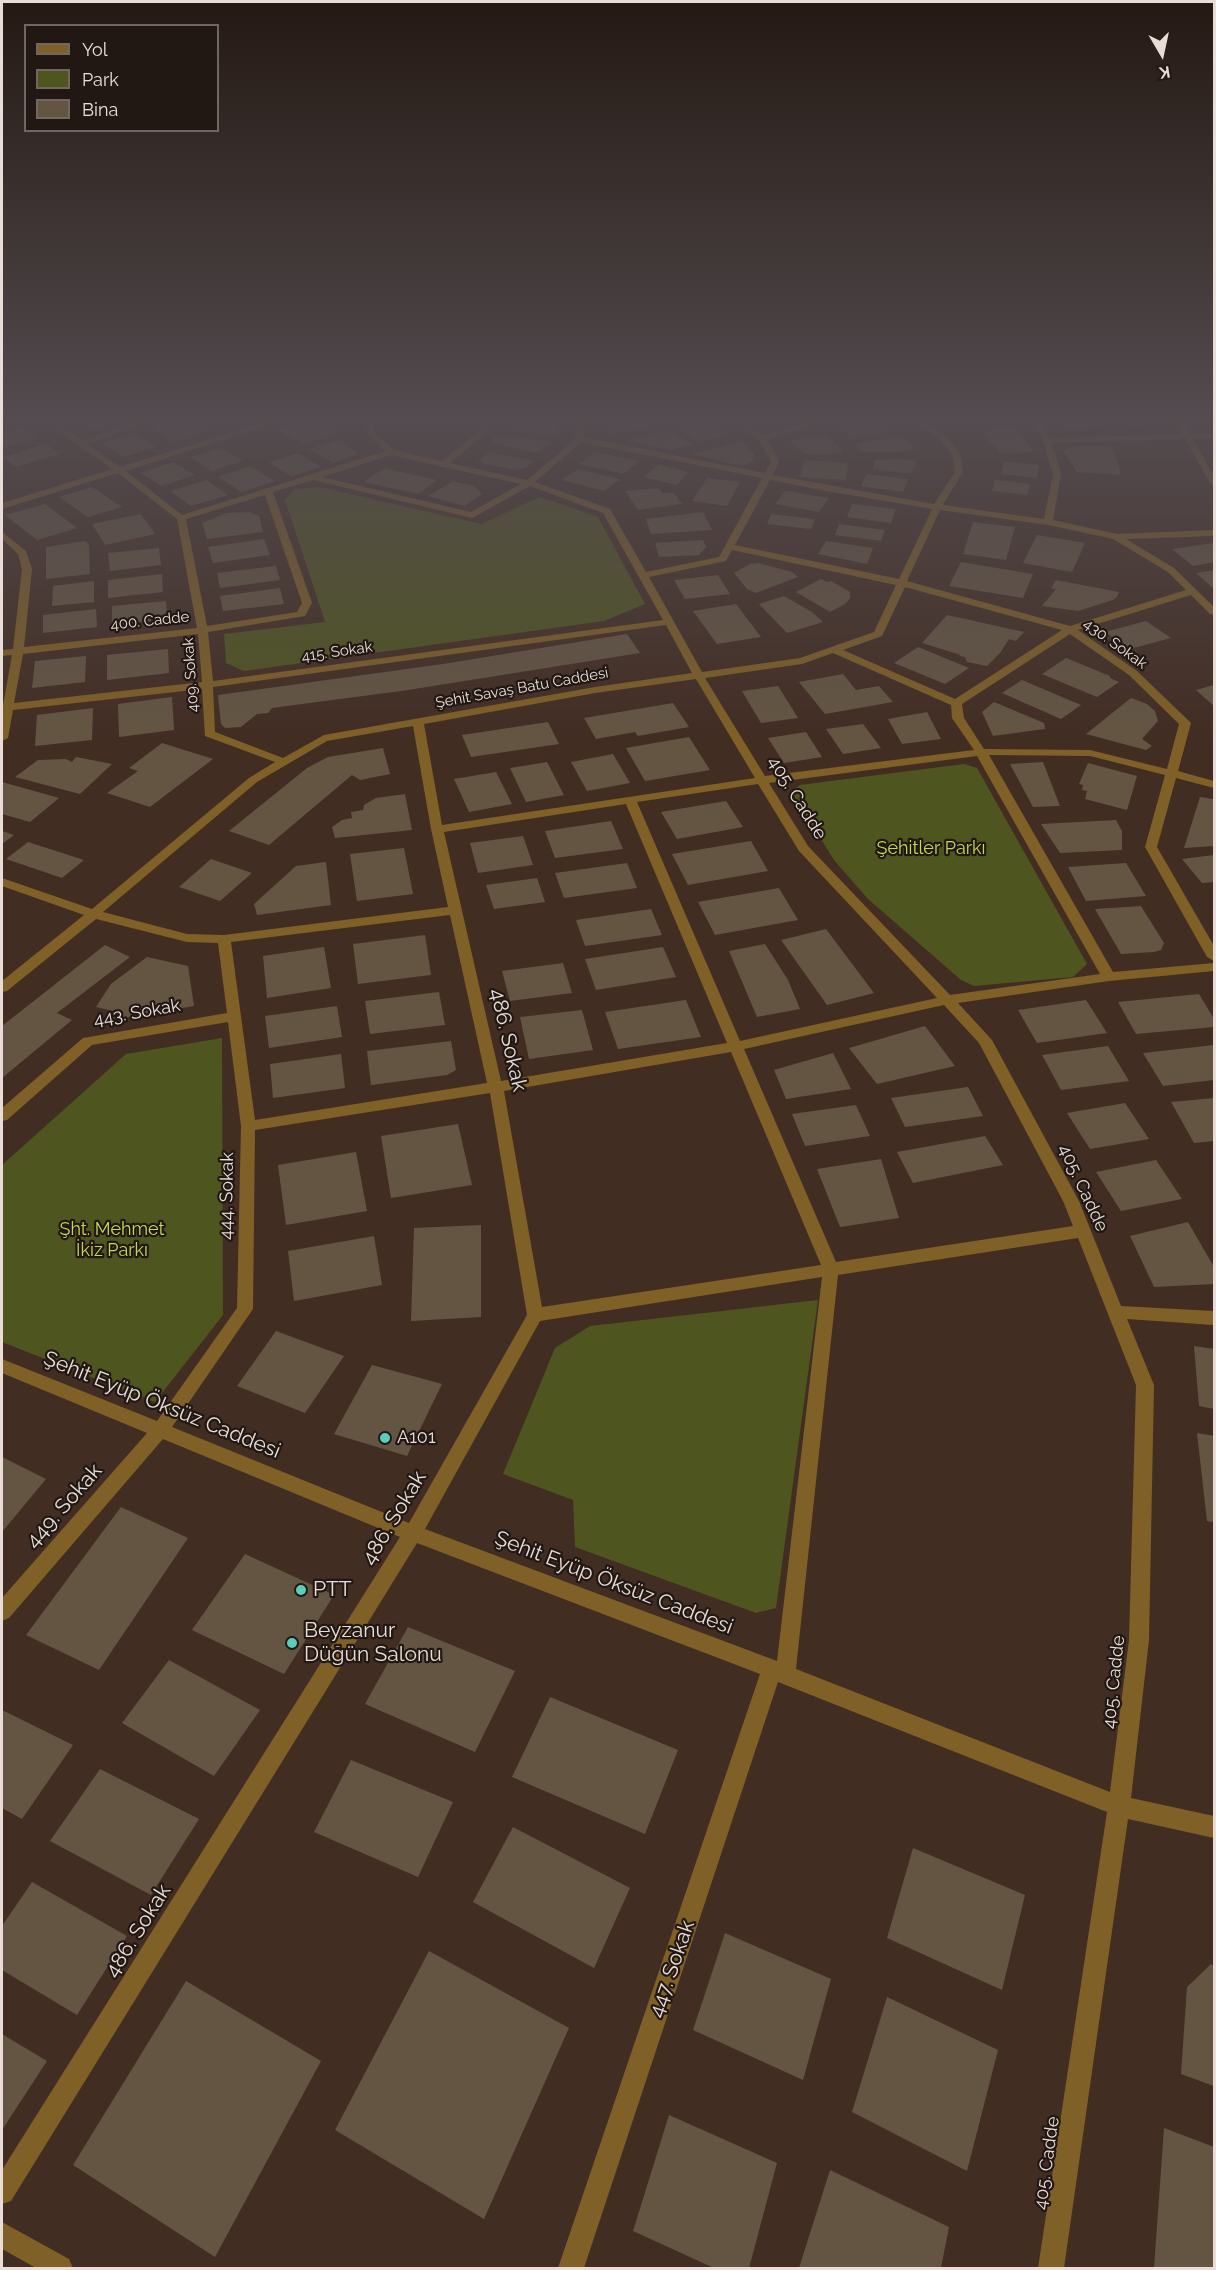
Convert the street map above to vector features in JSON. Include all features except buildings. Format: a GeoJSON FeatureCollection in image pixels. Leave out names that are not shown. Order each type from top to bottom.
{"type":"FeatureCollection","features":[{"type":"Feature","properties":{"kind":"street","name":"409. Sokak"},"geometry":{"type":"LineString","coordinates":[[183,528],[206,648],[209,734],[284,762]]}},
{"type":"Feature","properties":{"kind":"street","name":"400. Cadde"},"geometry":{"type":"LineString","coordinates":[[2,653],[203,630],[302,614],[307,603],[281,528]]}},
{"type":"Feature","properties":{"kind":"street","name":"405. Cadde"},"geometry":{"type":"LineString","coordinates":[[616,528],[699,676],[803,848],[985,1040],[1071,1201],[1145,1385],[1139,1640],[1119,1806],[1051,2268]]}},
{"type":"Feature","properties":{"kind":"street"},"geometry":{"type":"LineString","coordinates":[[642,576],[723,559],[741,528]]}},
{"type":"Feature","properties":{"kind":"street","name":"Şehit Savaş Batu Caddesi"},"geometry":{"type":"LineString","coordinates":[[2,988],[253,780],[324,738],[595,690],[802,661],[834,650],[878,634],[927,528]]}},
{"type":"Feature","properties":{"kind":"street"},"geometry":{"type":"LineString","coordinates":[[1075,528],[1117,537],[1215,533]]}},
{"type":"Feature","properties":{"kind":"street"},"geometry":{"type":"LineString","coordinates":[[2,535],[23,553],[27,569],[18,651],[2,738]]}},
{"type":"Feature","properties":{"kind":"street"},"geometry":{"type":"LineString","coordinates":[[1117,537],[1171,570],[1215,612]]}},
{"type":"Feature","properties":{"kind":"street","name":"430. Sokak"},"geometry":{"type":"LineString","coordinates":[[730,547],[902,583],[1070,629],[1133,673],[1185,723],[1151,847],[1215,957]]}},
{"type":"Feature","properties":{"kind":"street"},"geometry":{"type":"LineString","coordinates":[[956,703],[1070,629],[1192,591]]}},
{"type":"Feature","properties":{"kind":"street","name":"415. Sokak"},"geometry":{"type":"LineString","coordinates":[[8,707],[207,685],[668,622]]}},
{"type":"Feature","properties":{"kind":"street"},"geometry":{"type":"LineString","coordinates":[[834,650],[956,703]]}},
{"type":"Feature","properties":{"kind":"street"},"geometry":{"type":"LineString","coordinates":[[956,703],[958,718],[981,752],[1109,977]]}},
{"type":"Feature","properties":{"kind":"street","name":"486. Sokak"},"geometry":{"type":"LineString","coordinates":[[2,2192],[413,1533],[535,1315],[496,1088],[437,829],[418,722]]}},
{"type":"Feature","properties":{"kind":"street"},"geometry":{"type":"LineString","coordinates":[[437,829],[762,780],[981,752],[1090,753],[1215,784]]}},
{"type":"Feature","properties":{"kind":"street"},"geometry":{"type":"LineString","coordinates":[[630,800],[831,1269]]}},
{"type":"Feature","properties":{"kind":"street"},"geometry":{"type":"LineString","coordinates":[[2,882],[94,914],[186,938],[224,939],[456,910]]}},
{"type":"Feature","properties":{"kind":"street","name":"444. Sokak"},"geometry":{"type":"LineString","coordinates":[[160,1429],[244,1309],[248,1126],[224,939]]}},
{"type":"Feature","properties":{"kind":"street"},"geometry":{"type":"LineString","coordinates":[[248,1126],[496,1088],[737,1046],[947,1000],[1109,977],[1215,967]]}},
{"type":"Feature","properties":{"kind":"street","name":"443. Sokak"},"geometry":{"type":"LineString","coordinates":[[2,1116],[88,1041],[234,1016]]}},
{"type":"Feature","properties":{"kind":"street"},"geometry":{"type":"LineString","coordinates":[[535,1315],[1083,1231]]}},
{"type":"Feature","properties":{"kind":"street","name":"447. Sokak"},"geometry":{"type":"LineString","coordinates":[[571,2268],[779,1672],[831,1269]]}},
{"type":"Feature","properties":{"kind":"street"},"geometry":{"type":"LineString","coordinates":[[1115,1312],[1215,1318]]}},
{"type":"Feature","properties":{"kind":"street","name":"Şehit Eyüp Öksüz Caddesi"},"geometry":{"type":"LineString","coordinates":[[2,1366],[413,1533],[779,1672],[1119,1806],[1215,1827]]}},
{"type":"Feature","properties":{"kind":"street","name":"449. Sokak"},"geometry":{"type":"LineString","coordinates":[[2,1612],[160,1429]]}},
{"type":"Feature","properties":{"kind":"street"},"geometry":{"type":"LineString","coordinates":[[2,2235],[60,2268]]}},
{"type":"Feature","properties":{"kind":"green space"},"geometry":{"type":"Polygon","coordinates":[[[294,528],[604,528],[645,604],[604,621],[244,671],[226,663],[224,634],[325,622],[294,528]]]}},
{"type":"Feature","properties":{"kind":"green space","name":"Şehitler Parkı"},"geometry":{"type":"Polygon","coordinates":[[[964,764],[977,768],[1087,964],[1073,977],[974,986],[961,980],[868,899],[834,860],[791,791],[800,785],[964,764]]]}},
{"type":"Feature","properties":{"kind":"green space","name":"Şht. Mehmet İkiz Parkı"},"geometry":{"type":"Polygon","coordinates":[[[222,1038],[223,1315],[155,1402],[2,1342],[2,1165],[126,1054],[222,1038]]]}},
{"type":"Feature","properties":{"kind":"green space"},"geometry":{"type":"Polygon","coordinates":[[[818,1300],[776,1608],[756,1613],[575,1547],[573,1500],[503,1474],[555,1348],[590,1326],[818,1300]]]}},
{"type":"Feature","properties":{"kind":"place","name":"A101"},"geometry":{"type":"Point","coordinates":[385,1438]}},
{"type":"Feature","properties":{"kind":"place","name":"PTT"},"geometry":{"type":"Point","coordinates":[301,1590]}},
{"type":"Feature","properties":{"kind":"place","name":"Beyzanur Düğün Salonu"},"geometry":{"type":"Point","coordinates":[292,1643]}}]}
